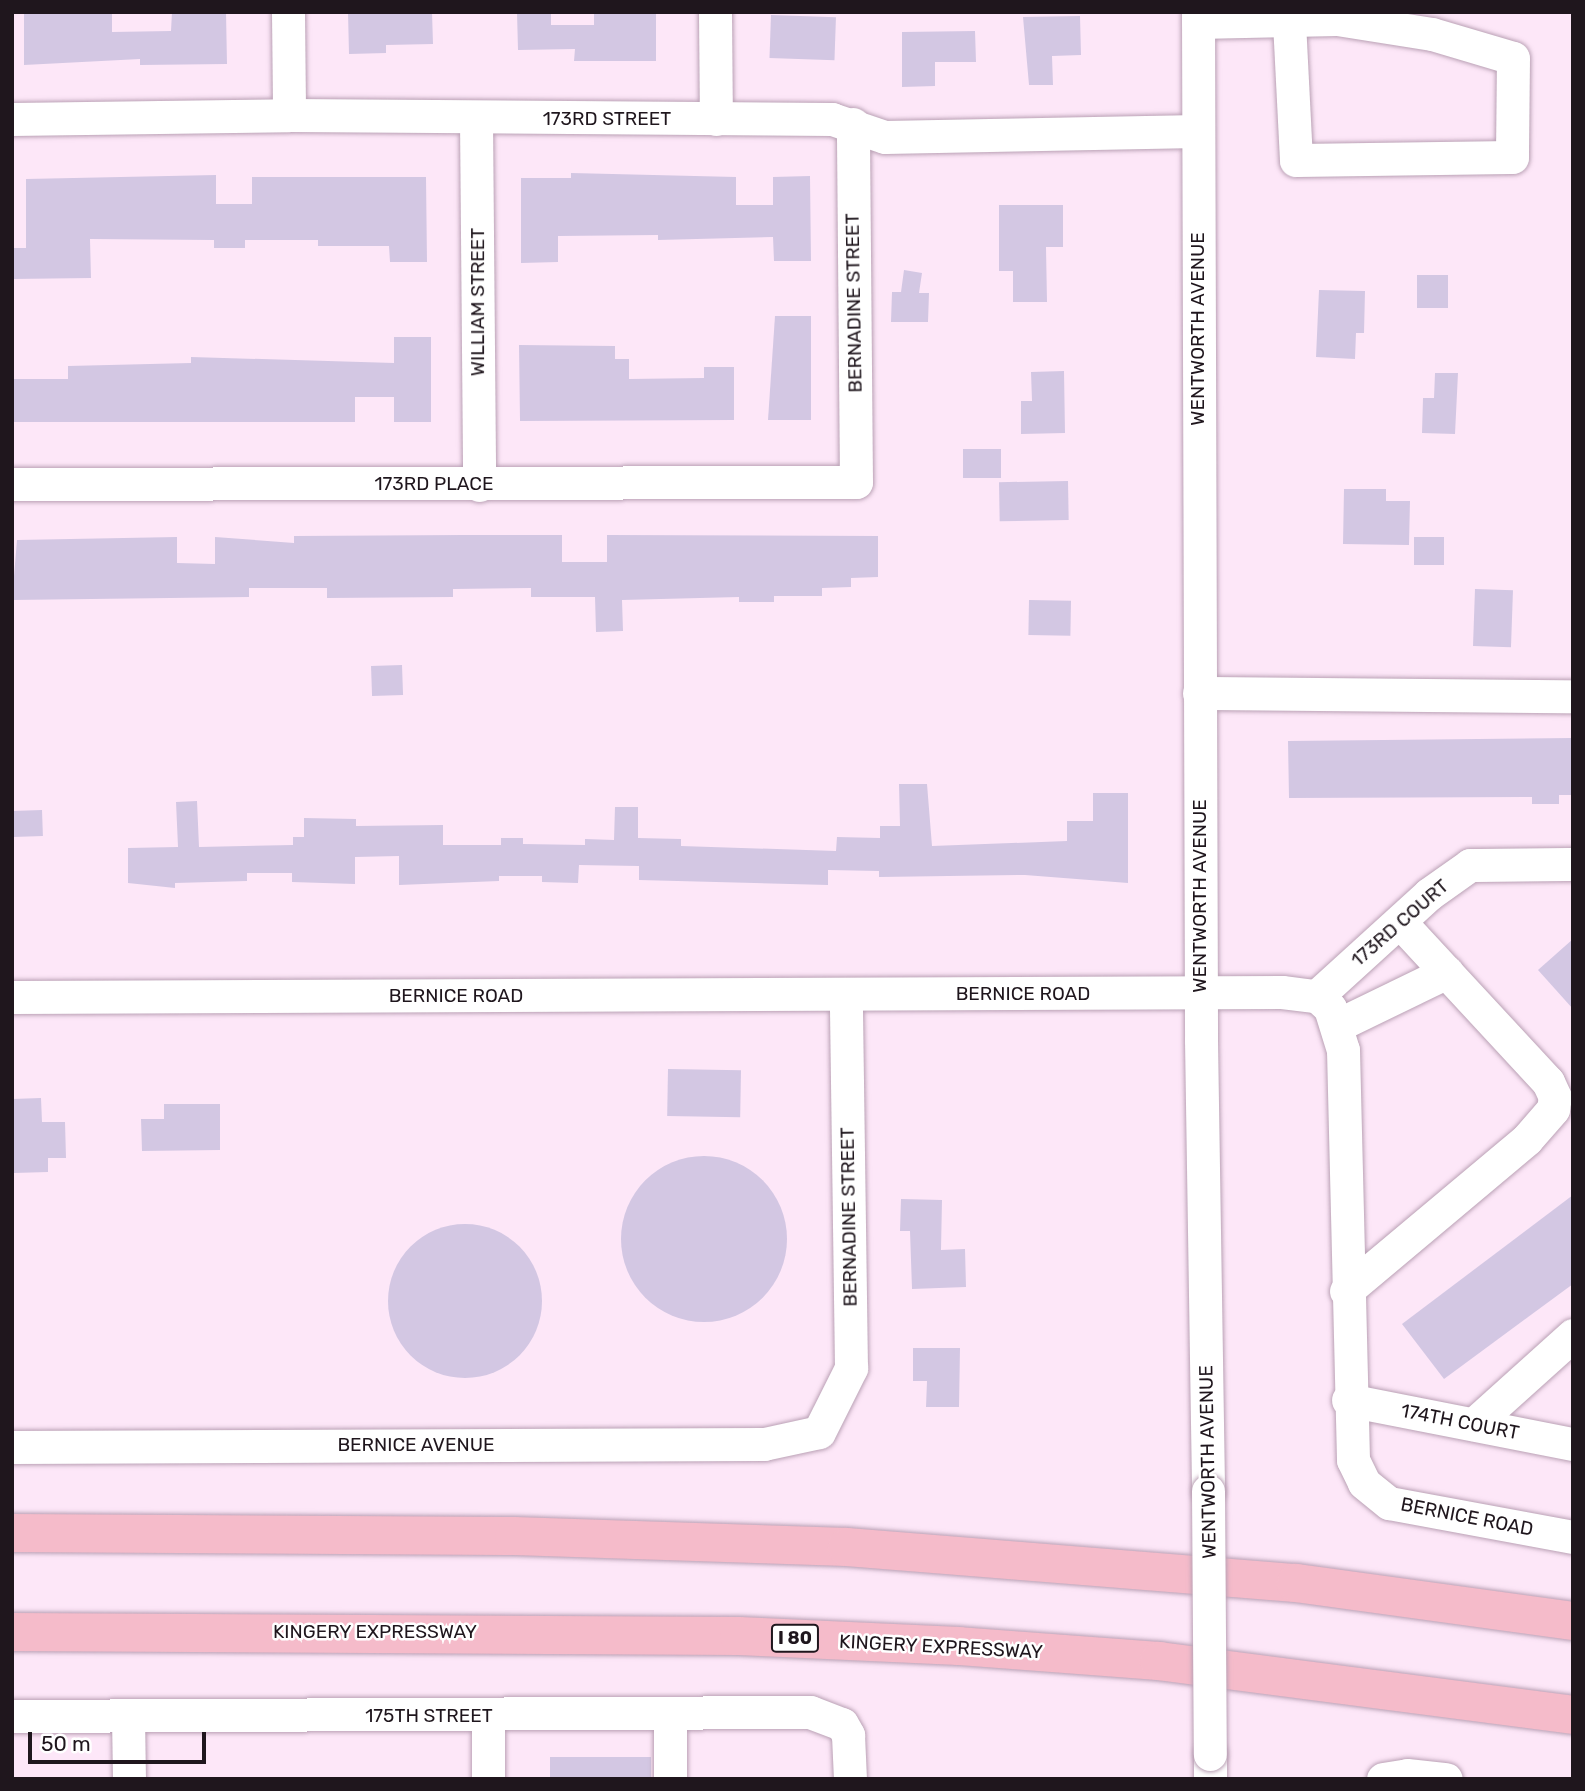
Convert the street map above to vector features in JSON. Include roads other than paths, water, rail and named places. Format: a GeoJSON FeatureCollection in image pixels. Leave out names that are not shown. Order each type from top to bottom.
{"type":"FeatureCollection","features":[{"type":"Feature","properties":{"kind":"highway"},"geometry":{"type":"LineString","coordinates":[[12,1533],[500,1535],[900,1550],[1296,1583],[1573,1621]]}},
{"type":"Feature","properties":{"kind":"highway","name":"KINGERY EXPRESSWAY"},"geometry":{"type":"LineString","coordinates":[[12,1632],[697,1635],[959,1646],[1186,1664],[1573,1715]]}},
{"type":"Feature","properties":{"kind":"street"},"geometry":{"type":"LineString","coordinates":[[288,12],[289,115]]}},
{"type":"Feature","properties":{"kind":"street"},"geometry":{"type":"LineString","coordinates":[[715,12],[716,118]]}},
{"type":"Feature","properties":{"kind":"street"},"geometry":{"type":"LineString","coordinates":[[1198,17],[1337,19],[1432,34],[1513,58],[1512,157],[1296,160],[1289,20]]}},
{"type":"Feature","properties":{"kind":"street","name":"WENTWORTH AVENUE"},"geometry":{"type":"LineString","coordinates":[[1198,17],[1201,993],[1210,1766]]}},
{"type":"Feature","properties":{"kind":"street","name":"173RD STREET"},"geometry":{"type":"LineString","coordinates":[[12,119],[289,115],[832,118],[885,137],[1198,131]]}},
{"type":"Feature","properties":{"kind":"street","name":"WILLIAM STREET"},"geometry":{"type":"LineString","coordinates":[[476,118],[479,485]]}},
{"type":"Feature","properties":{"kind":"street","name":"BERNADINE STREET"},"geometry":{"type":"LineString","coordinates":[[853,124],[856,482]]}},
{"type":"Feature","properties":{"kind":"street","name":"173RD PLACE"},"geometry":{"type":"LineString","coordinates":[[12,484],[479,485],[856,482]]}},
{"type":"Feature","properties":{"kind":"street"},"geometry":{"type":"LineString","coordinates":[[1199,693],[1573,696]]}},
{"type":"Feature","properties":{"kind":"street","name":"173RD COURT"},"geometry":{"type":"LineString","coordinates":[[1317,996],[1401,923],[1429,894],[1470,865],[1573,864]]}},
{"type":"Feature","properties":{"kind":"street"},"geometry":{"type":"LineString","coordinates":[[1346,1291],[1527,1139],[1553,1109],[1555,1097],[1548,1082],[1401,923]]}},
{"type":"Feature","properties":{"kind":"street"},"geometry":{"type":"LineString","coordinates":[[1338,1025],[1447,972]]}},
{"type":"Feature","properties":{"kind":"street","name":"BERNICE ROAD"},"geometry":{"type":"LineString","coordinates":[[12,998],[1201,993],[1317,996],[1330,1008],[1338,1025],[1343,1051],[1348,1400],[1353,1460],[1364,1483],[1389,1503],[1573,1537]]}},
{"type":"Feature","properties":{"kind":"street","name":"BERNADINE STREET"},"geometry":{"type":"LineString","coordinates":[[819,1432],[851,1368],[846,995]]}},
{"type":"Feature","properties":{"kind":"street"},"geometry":{"type":"LineString","coordinates":[[1474,1424],[1560,1359],[1573,1335]]}},
{"type":"Feature","properties":{"kind":"street","name":"174TH COURT"},"geometry":{"type":"LineString","coordinates":[[1348,1400],[1573,1444]]}},
{"type":"Feature","properties":{"kind":"street","name":"BERNICE AVENUE"},"geometry":{"type":"LineString","coordinates":[[12,1447],[764,1444],[819,1432]]}},
{"type":"Feature","properties":{"kind":"street","name":"175TH STREET"},"geometry":{"type":"LineString","coordinates":[[12,1716],[488,1716],[810,1712],[842,1724],[848,1735],[850,1779]]}},
{"type":"Feature","properties":{"kind":"street"},"geometry":{"type":"LineString","coordinates":[[670,1714],[670,1779]]}},
{"type":"Feature","properties":{"kind":"street"},"geometry":{"type":"LineString","coordinates":[[128,1716],[129,1779]]}},
{"type":"Feature","properties":{"kind":"street"},"geometry":{"type":"LineString","coordinates":[[488,1716],[488,1779]]}},
{"type":"Feature","properties":{"kind":"street"},"geometry":{"type":"LineString","coordinates":[[1383,1779],[1407,1774],[1446,1779]]}}]}
